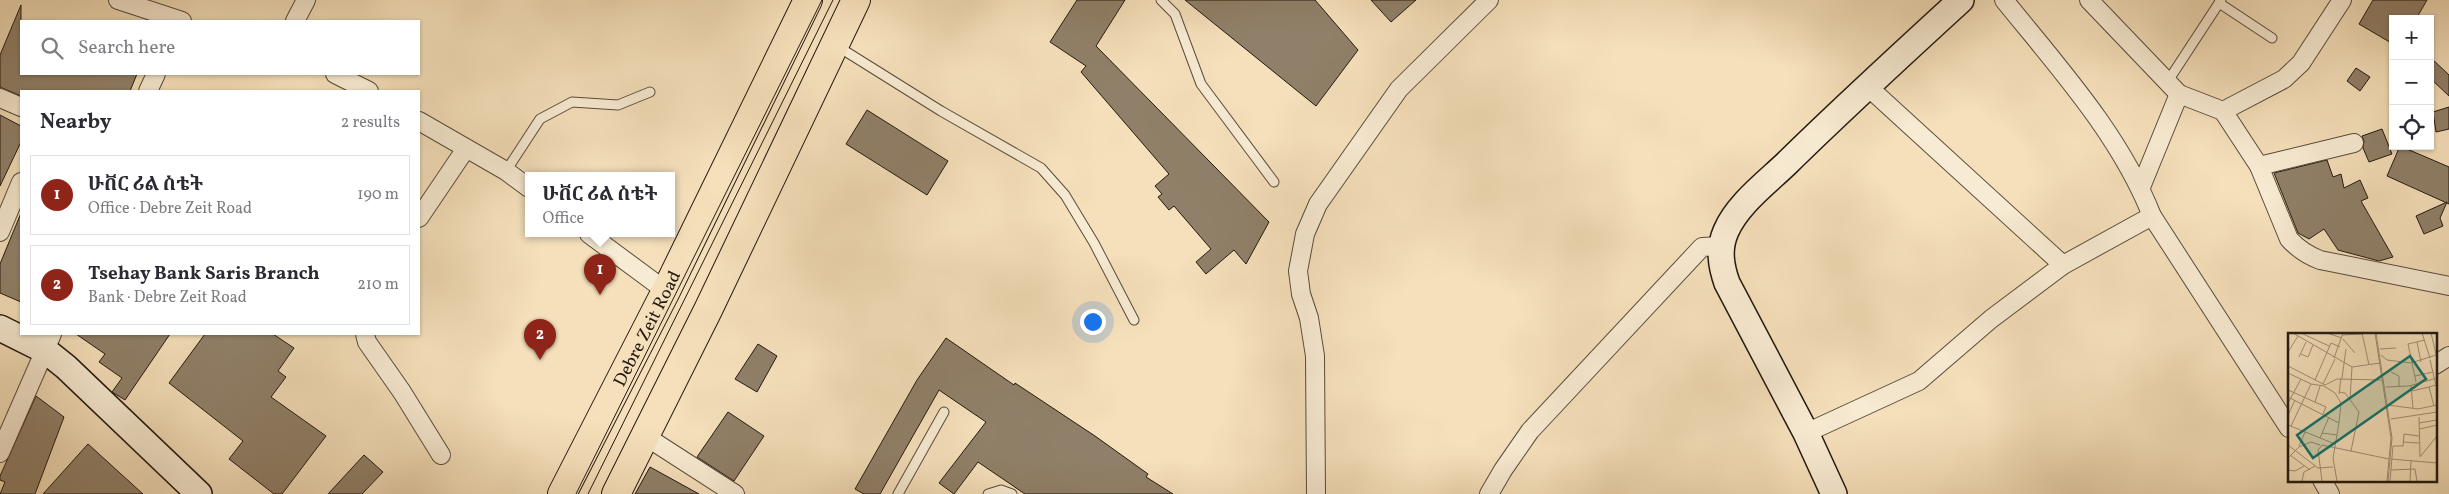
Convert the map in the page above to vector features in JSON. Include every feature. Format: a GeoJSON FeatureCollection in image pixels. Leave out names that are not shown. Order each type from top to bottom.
{"type":"FeatureCollection","features":[{"type":"Feature","properties":{"kind":"main road"},"geometry":{"type":"LineString","coordinates":[[616,494],[856,0]]}},
{"type":"Feature","properties":{"kind":"main road","name":"Debre Zeit Road"},"geometry":{"type":"LineString","coordinates":[[562,494],[666,291],[805,2]]}},
{"type":"Feature","properties":{"kind":"street"},"geometry":{"type":"LineString","coordinates":[[118,0],[179,20]]}},
{"type":"Feature","properties":{"kind":"street"},"geometry":{"type":"LineString","coordinates":[[296,20],[306,0]]}},
{"type":"Feature","properties":{"kind":"street"},"geometry":{"type":"LineString","coordinates":[[1313,490],[1315,356],[1309,318],[1301,294],[1298,271],[1305,234],[1318,204],[1399,89],[1488,0]]}},
{"type":"Feature","properties":{"kind":"street"},"geometry":{"type":"LineString","coordinates":[[1834,494],[1806,433],[1726,283],[1722,270],[1720,246],[1726,230],[1743,208],[1866,85],[1961,0]]}},
{"type":"Feature","properties":{"kind":"street"},"geometry":{"type":"LineString","coordinates":[[2004,0],[2108,133],[2140,186],[2152,216],[2288,426]]}},
{"type":"Feature","properties":{"kind":"street"},"geometry":{"type":"LineString","coordinates":[[2089,0],[2174,87],[2223,110],[2259,166],[2289,239],[2307,255],[2320,260],[2449,286]]}},
{"type":"Feature","properties":{"kind":"street"},"geometry":{"type":"LineString","coordinates":[[2223,110],[2284,79],[2301,63],[2342,0]]}},
{"type":"Feature","properties":{"kind":"street"},"geometry":{"type":"LineString","coordinates":[[148,90],[156,75]]}},
{"type":"Feature","properties":{"kind":"street"},"geometry":{"type":"LineString","coordinates":[[337,75],[367,90]]}},
{"type":"Feature","properties":{"kind":"street"},"geometry":{"type":"LineString","coordinates":[[1866,85],[2063,265]]}},
{"type":"Feature","properties":{"kind":"street"},"geometry":{"type":"LineString","coordinates":[[2140,186],[2174,87]]}},
{"type":"Feature","properties":{"kind":"street"},"geometry":{"type":"LineString","coordinates":[[0,98],[20,106]]}},
{"type":"Feature","properties":{"kind":"street"},"geometry":{"type":"LineString","coordinates":[[420,122],[525,185]]}},
{"type":"Feature","properties":{"kind":"street"},"geometry":{"type":"LineString","coordinates":[[2259,166],[2354,143]]}},
{"type":"Feature","properties":{"kind":"street"},"geometry":{"type":"LineString","coordinates":[[420,217],[466,150]]}},
{"type":"Feature","properties":{"kind":"street"},"geometry":{"type":"LineString","coordinates":[[0,232],[20,184]]}},
{"type":"Feature","properties":{"kind":"street"},"geometry":{"type":"LineString","coordinates":[[1806,433],[1919,381],[1991,319],[2063,265],[2152,216]]}},
{"type":"Feature","properties":{"kind":"street"},"geometry":{"type":"LineString","coordinates":[[593,237],[666,291]]}},
{"type":"Feature","properties":{"kind":"street"},"geometry":{"type":"LineString","coordinates":[[1489,494],[1514,454],[1543,417],[1702,247],[1720,246]]}},
{"type":"Feature","properties":{"kind":"street"},"geometry":{"type":"LineString","coordinates":[[0,328],[45,350],[112,409],[199,494]]}},
{"type":"Feature","properties":{"kind":"street"},"geometry":{"type":"LineString","coordinates":[[365,335],[367,342],[402,392],[441,455]]}},
{"type":"Feature","properties":{"kind":"street"},"geometry":{"type":"LineString","coordinates":[[0,346],[45,350]]}},
{"type":"Feature","properties":{"kind":"street"},"geometry":{"type":"LineString","coordinates":[[0,453],[45,350]]}},
{"type":"Feature","properties":{"kind":"street"},"geometry":{"type":"LineString","coordinates":[[45,350],[61,382],[102,418],[178,494]]}},
{"type":"Feature","properties":{"kind":"street"},"geometry":{"type":"LineString","coordinates":[[2436,363],[2449,356]]}},
{"type":"Feature","properties":{"kind":"street"},"geometry":{"type":"LineString","coordinates":[[645,436],[735,494]]}},
{"type":"Feature","properties":{"kind":"street"},"geometry":{"type":"LineString","coordinates":[[2323,482],[2330,494]]}},
{"type":"Feature","properties":{"kind":"lane"},"geometry":{"type":"LineString","coordinates":[[1161,0],[1175,14],[1201,84],[1274,182]]}},
{"type":"Feature","properties":{"kind":"lane"},"geometry":{"type":"LineString","coordinates":[[2174,87],[2220,2],[2272,38]]}},
{"type":"Feature","properties":{"kind":"lane"},"geometry":{"type":"LineString","coordinates":[[834,45],[941,111],[1040,168],[1065,195],[1094,243],[1134,320]]}},
{"type":"Feature","properties":{"kind":"lane"},"geometry":{"type":"LineString","coordinates":[[506,172],[540,119],[572,102],[618,106],[650,92]]}},
{"type":"Feature","properties":{"kind":"lane"},"geometry":{"type":"LineString","coordinates":[[898,494],[944,412]]}},
{"type":"Feature","properties":{"kind":"lane"},"geometry":{"type":"LineString","coordinates":[[988,494],[1001,490],[1012,494]]}},
{"type":"Feature","properties":{"kind":"building"},"geometry":{"type":"Polygon","coordinates":[[[1077,0],[1125,0],[1096,46],[1269,222],[1246,264],[1234,250],[1206,274],[1196,262],[1211,249],[1174,206],[1169,210],[1158,197],[1162,194],[1155,186],[1169,174],[1081,72],[1086,66],[1050,42],[1077,0]]]}},
{"type":"Feature","properties":{"kind":"building"},"geometry":{"type":"Polygon","coordinates":[[[1185,0],[1315,0],[1358,50],[1316,106],[1185,0]]]}},
{"type":"Feature","properties":{"kind":"building"},"geometry":{"type":"Polygon","coordinates":[[[1371,0],[1416,0],[1391,22],[1371,0]]]}},
{"type":"Feature","properties":{"kind":"building"},"geometry":{"type":"Polygon","coordinates":[[[2373,0],[2427,0],[2418,15],[2389,15],[2389,42],[2359,24],[2373,0]]]}},
{"type":"Feature","properties":{"kind":"building"},"geometry":{"type":"Polygon","coordinates":[[[21,5],[20,75],[137,75],[130,90],[20,90],[20,96],[0,87],[0,55],[21,5]]]}},
{"type":"Feature","properties":{"kind":"building"},"geometry":{"type":"Polygon","coordinates":[[[2434,61],[2449,75],[2449,96],[2434,82],[2434,61]]]}},
{"type":"Feature","properties":{"kind":"building"},"geometry":{"type":"Polygon","coordinates":[[[2356,68],[2370,77],[2360,91],[2347,81],[2356,68]]]}},
{"type":"Feature","properties":{"kind":"building"},"geometry":{"type":"Polygon","coordinates":[[[2449,107],[2449,129],[2436,132],[2434,112],[2449,107]]]}},
{"type":"Feature","properties":{"kind":"building"},"geometry":{"type":"Polygon","coordinates":[[[867,110],[948,161],[927,195],[846,144],[867,110]]]}},
{"type":"Feature","properties":{"kind":"building"},"geometry":{"type":"Polygon","coordinates":[[[0,115],[20,125],[20,144],[0,186],[0,115]]]}},
{"type":"Feature","properties":{"kind":"building"},"geometry":{"type":"Polygon","coordinates":[[[2382,129],[2392,154],[2369,162],[2363,148],[2364,141],[2362,136],[2382,129]]]}},
{"type":"Feature","properties":{"kind":"building"},"geometry":{"type":"Polygon","coordinates":[[[2398,150],[2409,150],[2449,167],[2449,204],[2387,176],[2398,150]]]}},
{"type":"Feature","properties":{"kind":"building"},"geometry":{"type":"Polygon","coordinates":[[[2327,160],[2333,177],[2341,174],[2344,188],[2360,180],[2368,198],[2361,201],[2393,257],[2379,261],[2338,250],[2324,229],[2309,239],[2298,233],[2274,173],[2327,160]]]}},
{"type":"Feature","properties":{"kind":"building"},"geometry":{"type":"Polygon","coordinates":[[[2447,202],[2440,218],[2443,226],[2424,234],[2416,216],[2447,202]]]}},
{"type":"Feature","properties":{"kind":"building"},"geometry":{"type":"Polygon","coordinates":[[[20,215],[20,302],[0,293],[0,264],[20,215]]]}},
{"type":"Feature","properties":{"kind":"building"},"geometry":{"type":"Polygon","coordinates":[[[77,335],[169,335],[125,400],[112,392],[122,378],[99,362],[105,354],[77,335]]]}},
{"type":"Feature","properties":{"kind":"building"},"geometry":{"type":"Polygon","coordinates":[[[204,335],[274,335],[294,348],[278,371],[286,377],[271,397],[326,436],[282,494],[274,494],[229,459],[243,441],[169,383],[204,335]]]}},
{"type":"Feature","properties":{"kind":"building"},"geometry":{"type":"Polygon","coordinates":[[[946,338],[1014,385],[1015,383],[1095,436],[1148,474],[1146,477],[1173,494],[1025,494],[978,462],[954,494],[939,483],[986,422],[939,390],[880,494],[864,494],[855,489],[917,380],[946,338]]]}},
{"type":"Feature","properties":{"kind":"building"},"geometry":{"type":"Polygon","coordinates":[[[758,344],[777,356],[757,392],[735,379],[758,344]]]}},
{"type":"Feature","properties":{"kind":"building"},"geometry":{"type":"Polygon","coordinates":[[[36,396],[64,417],[35,494],[0,494],[5,482],[0,480],[0,476],[36,396]]]}},
{"type":"Feature","properties":{"kind":"building"},"geometry":{"type":"Polygon","coordinates":[[[728,412],[764,436],[734,481],[697,457],[728,412]]]}},
{"type":"Feature","properties":{"kind":"building"},"geometry":{"type":"Polygon","coordinates":[[[88,444],[143,494],[43,494],[88,444]]]}},
{"type":"Feature","properties":{"kind":"building"},"geometry":{"type":"Polygon","coordinates":[[[364,455],[383,472],[362,494],[328,494],[364,455]]]}},
{"type":"Feature","properties":{"kind":"building"},"geometry":{"type":"Polygon","coordinates":[[[650,467],[699,494],[635,494],[650,467]]]}},
{"type":"Feature","properties":{"kind":"tram line"},"geometry":{"type":"LineString","coordinates":[[576,494],[822,0]]}},
{"type":"Feature","properties":{"kind":"tram line"},"geometry":{"type":"LineString","coordinates":[[588,494],[833,0]]}},
{"type":"Feature","properties":{"kind":"place","name":"ሁቨር ሪል ስቴት"},"geometry":{"type":"Point","coordinates":[600,295]}},
{"type":"Feature","properties":{"kind":"place","name":"Tsehay Bank Saris Branch"},"geometry":{"type":"Point","coordinates":[540,360]}}]}
